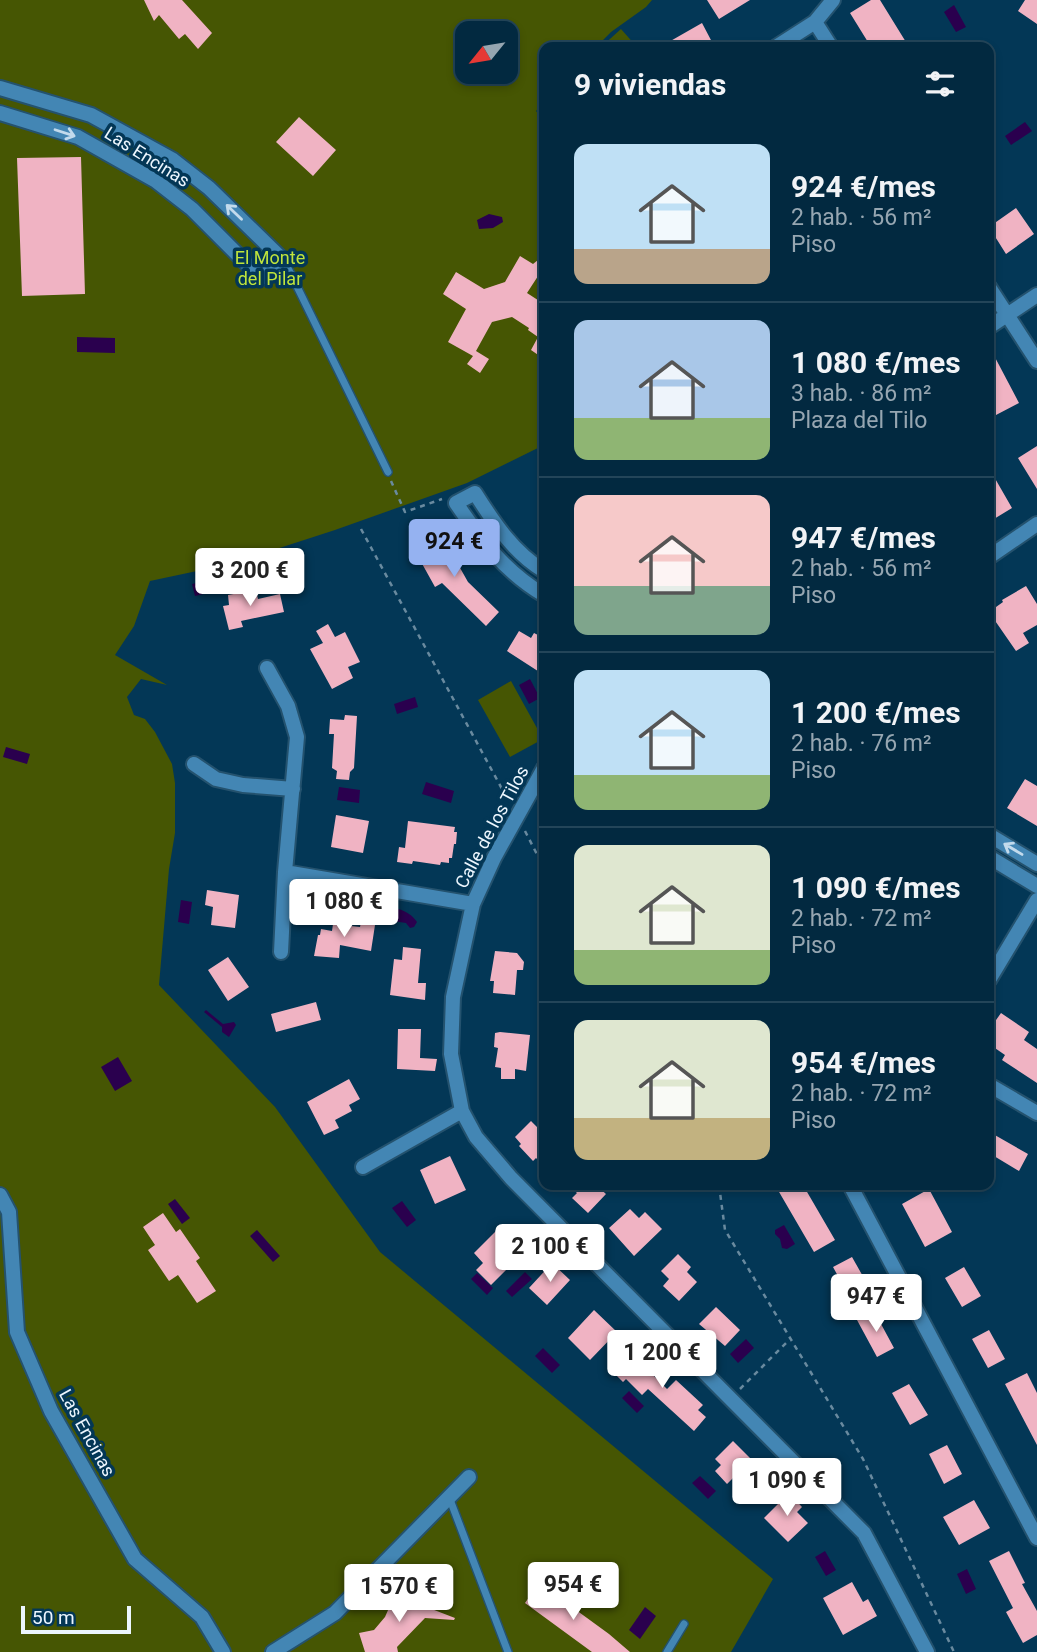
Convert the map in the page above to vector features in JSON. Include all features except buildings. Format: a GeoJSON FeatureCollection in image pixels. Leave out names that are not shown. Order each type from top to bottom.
{"type":"FeatureCollection","features":[{"type":"Feature","properties":{"kind":"street"},"geometry":{"type":"LineString","coordinates":[[784,42],[815,22],[833,0]]}},
{"type":"Feature","properties":{"kind":"street"},"geometry":{"type":"LineString","coordinates":[[815,22],[828,42]]}},
{"type":"Feature","properties":{"kind":"street","name":"Las Encinas"},"geometry":{"type":"LineString","coordinates":[[0,88],[91,115],[173,160],[209,188],[283,260],[261,278],[192,209],[156,181],[78,137],[0,113]]}},
{"type":"Feature","properties":{"kind":"street"},"geometry":{"type":"LineString","coordinates":[[994,295],[1037,360]]}},
{"type":"Feature","properties":{"kind":"street"},"geometry":{"type":"LineString","coordinates":[[994,324],[1037,295]]}},
{"type":"Feature","properties":{"kind":"street"},"geometry":{"type":"LineString","coordinates":[[539,568],[500,533],[475,493],[456,503],[485,546],[522,582],[539,592]]}},
{"type":"Feature","properties":{"kind":"street"},"geometry":{"type":"LineString","coordinates":[[994,554],[1037,524]]}},
{"type":"Feature","properties":{"kind":"street"},"geometry":{"type":"LineString","coordinates":[[267,668],[288,706],[297,737],[281,952]]}},
{"type":"Feature","properties":{"kind":"street"},"geometry":{"type":"LineString","coordinates":[[194,764],[216,779],[243,785],[293,789]]}},
{"type":"Feature","properties":{"kind":"street","name":"Calle de los Tilos"},"geometry":{"type":"LineString","coordinates":[[539,777],[494,858],[473,904],[453,997],[451,1054],[462,1111],[476,1137],[511,1178],[864,1533],[927,1652]]}},
{"type":"Feature","properties":{"kind":"street"},"geometry":{"type":"LineString","coordinates":[[994,838],[1037,864]]}},
{"type":"Feature","properties":{"kind":"street"},"geometry":{"type":"LineString","coordinates":[[994,861],[1037,886]]}},
{"type":"Feature","properties":{"kind":"street"},"geometry":{"type":"LineString","coordinates":[[285,872],[473,904]]}},
{"type":"Feature","properties":{"kind":"street"},"geometry":{"type":"LineString","coordinates":[[994,972],[1037,900]]}},
{"type":"Feature","properties":{"kind":"street"},"geometry":{"type":"LineString","coordinates":[[994,1088],[1037,1113]]}},
{"type":"Feature","properties":{"kind":"street"},"geometry":{"type":"LineString","coordinates":[[363,1167],[462,1111]]}},
{"type":"Feature","properties":{"kind":"street"},"geometry":{"type":"LineString","coordinates":[[853,1190],[1037,1538]]}},
{"type":"Feature","properties":{"kind":"street","name":"Las Encinas"},"geometry":{"type":"LineString","coordinates":[[0,1195],[9,1212],[17,1332],[51,1411],[135,1559],[202,1617],[223,1652]]}},
{"type":"Feature","properties":{"kind":"street"},"geometry":{"type":"LineString","coordinates":[[273,1652],[335,1613],[469,1477]]}},
{"type":"Feature","properties":{"kind":"lane","name":"Las Encinas"},"geometry":{"type":"LineString","coordinates":[[283,260],[388,472]]}},
{"type":"Feature","properties":{"kind":"lane"},"geometry":{"type":"LineString","coordinates":[[449,1497],[508,1652]]}},
{"type":"Feature","properties":{"kind":"lane"},"geometry":{"type":"LineString","coordinates":[[667,1652],[684,1624]]}},
{"type":"Feature","properties":{"kind":"path"},"geometry":{"type":"LineString","coordinates":[[388,472],[405,512],[451,496],[456,503]]}},
{"type":"Feature","properties":{"kind":"path"},"geometry":{"type":"LineString","coordinates":[[361,529],[539,858]]}},
{"type":"Feature","properties":{"kind":"path"},"geometry":{"type":"LineString","coordinates":[[720,1190],[725,1230],[863,1459],[954,1652]]}},
{"type":"Feature","properties":{"kind":"path"},"geometry":{"type":"LineString","coordinates":[[731,1398],[790,1339]]}},
{"type":"Feature","properties":{"kind":"green space","name":"El Monte del Pilar"},"geometry":{"type":"Polygon","coordinates":[[[0,0],[652,0],[601,42],[539,42],[539,108],[536,111],[539,115],[539,447],[467,483],[335,530],[230,564],[150,581],[134,626],[115,655],[167,685],[141,679],[127,697],[134,715],[145,719],[155,732],[172,764],[175,783],[175,833],[169,869],[159,985],[275,1107],[380,1252],[773,1579],[731,1652],[0,1652],[0,0]]]}},
{"type":"Feature","properties":{"kind":"green space"},"geometry":{"type":"Polygon","coordinates":[[[621,29],[632,42],[607,42],[621,29]]]}},
{"type":"Feature","properties":{"kind":"green space"},"geometry":{"type":"Polygon","coordinates":[[[511,681],[539,732],[539,741],[510,757],[478,700],[511,681]]]}},
{"type":"Feature","properties":{"kind":"shaded area"},"geometry":{"type":"Polygon","coordinates":[[[954,5],[966,27],[956,32],[944,12],[954,5]]]}},
{"type":"Feature","properties":{"kind":"shaded area"},"geometry":{"type":"Polygon","coordinates":[[[1025,122],[1032,131],[1011,145],[1005,136],[1025,122]]]}},
{"type":"Feature","properties":{"kind":"shaded area"},"geometry":{"type":"Polygon","coordinates":[[[489,214],[502,217],[503,222],[493,228],[479,229],[477,220],[489,214]]]}},
{"type":"Feature","properties":{"kind":"shaded area"},"geometry":{"type":"Polygon","coordinates":[[[77,337],[115,338],[115,353],[77,352],[77,337]]]}},
{"type":"Feature","properties":{"kind":"shaded area"},"geometry":{"type":"Polygon","coordinates":[[[223,577],[226,589],[195,596],[192,584],[223,577]]]}},
{"type":"Feature","properties":{"kind":"shaded area"},"geometry":{"type":"Polygon","coordinates":[[[530,679],[539,699],[529,704],[519,685],[530,679]]]}},
{"type":"Feature","properties":{"kind":"shaded area"},"geometry":{"type":"Polygon","coordinates":[[[415,697],[418,707],[397,714],[394,704],[415,697]]]}},
{"type":"Feature","properties":{"kind":"shaded area"},"geometry":{"type":"Polygon","coordinates":[[[6,747],[30,754],[27,764],[3,757],[6,747]]]}},
{"type":"Feature","properties":{"kind":"shaded area"},"geometry":{"type":"Polygon","coordinates":[[[426,782],[454,791],[451,803],[422,794],[426,782]]]}},
{"type":"Feature","properties":{"kind":"shaded area"},"geometry":{"type":"Polygon","coordinates":[[[339,787],[360,790],[359,803],[337,800],[339,787]]]}},
{"type":"Feature","properties":{"kind":"shaded area"},"geometry":{"type":"Polygon","coordinates":[[[181,900],[192,902],[189,924],[178,922],[181,900]]]}},
{"type":"Feature","properties":{"kind":"shaded area"},"geometry":{"type":"Polygon","coordinates":[[[398,909],[417,922],[414,927],[393,921],[393,913],[398,909]]]}},
{"type":"Feature","properties":{"kind":"shaded area"},"geometry":{"type":"Polygon","coordinates":[[[206,1010],[223,1024],[234,1022],[236,1025],[229,1037],[222,1032],[222,1027],[204,1012],[206,1010]]]}},
{"type":"Feature","properties":{"kind":"shaded area"},"geometry":{"type":"Polygon","coordinates":[[[118,1057],[132,1081],[115,1091],[101,1067],[118,1057]]]}},
{"type":"Feature","properties":{"kind":"shaded area"},"geometry":{"type":"Polygon","coordinates":[[[175,1199],[190,1218],[182,1224],[168,1204],[175,1199]]]}},
{"type":"Feature","properties":{"kind":"shaded area"},"geometry":{"type":"Polygon","coordinates":[[[402,1201],[416,1220],[407,1227],[392,1208],[402,1201]]]}},
{"type":"Feature","properties":{"kind":"shaded area"},"geometry":{"type":"Polygon","coordinates":[[[784,1225],[795,1244],[787,1249],[782,1248],[780,1239],[775,1234],[775,1230],[784,1225]]]}},
{"type":"Feature","properties":{"kind":"shaded area"},"geometry":{"type":"Polygon","coordinates":[[[257,1230],[280,1256],[273,1262],[250,1236],[257,1230]]]}},
{"type":"Feature","properties":{"kind":"shaded area"},"geometry":{"type":"Polygon","coordinates":[[[525,1272],[532,1279],[512,1297],[506,1291],[525,1272]]]}},
{"type":"Feature","properties":{"kind":"shaded area"},"geometry":{"type":"Polygon","coordinates":[[[477,1273],[493,1288],[487,1295],[471,1279],[477,1273]]]}},
{"type":"Feature","properties":{"kind":"shaded area"},"geometry":{"type":"Polygon","coordinates":[[[746,1339],[754,1348],[738,1363],[730,1354],[746,1339]]]}},
{"type":"Feature","properties":{"kind":"shaded area"},"geometry":{"type":"Polygon","coordinates":[[[543,1348],[560,1365],[552,1373],[535,1356],[543,1348]]]}},
{"type":"Feature","properties":{"kind":"shaded area"},"geometry":{"type":"Polygon","coordinates":[[[629,1391],[644,1406],[637,1413],[622,1398],[629,1391]]]}},
{"type":"Feature","properties":{"kind":"shaded area"},"geometry":{"type":"Polygon","coordinates":[[[700,1476],[716,1491],[708,1499],[692,1483],[700,1476]]]}},
{"type":"Feature","properties":{"kind":"shaded area"},"geometry":{"type":"Polygon","coordinates":[[[825,1551],[836,1570],[826,1576],[815,1557],[825,1551]]]}},
{"type":"Feature","properties":{"kind":"shaded area"},"geometry":{"type":"Polygon","coordinates":[[[967,1569],[976,1589],[966,1594],[957,1574],[967,1569]]]}},
{"type":"Feature","properties":{"kind":"shaded area"},"geometry":{"type":"Polygon","coordinates":[[[645,1607],[656,1616],[640,1639],[629,1630],[645,1607]]]}}]}
